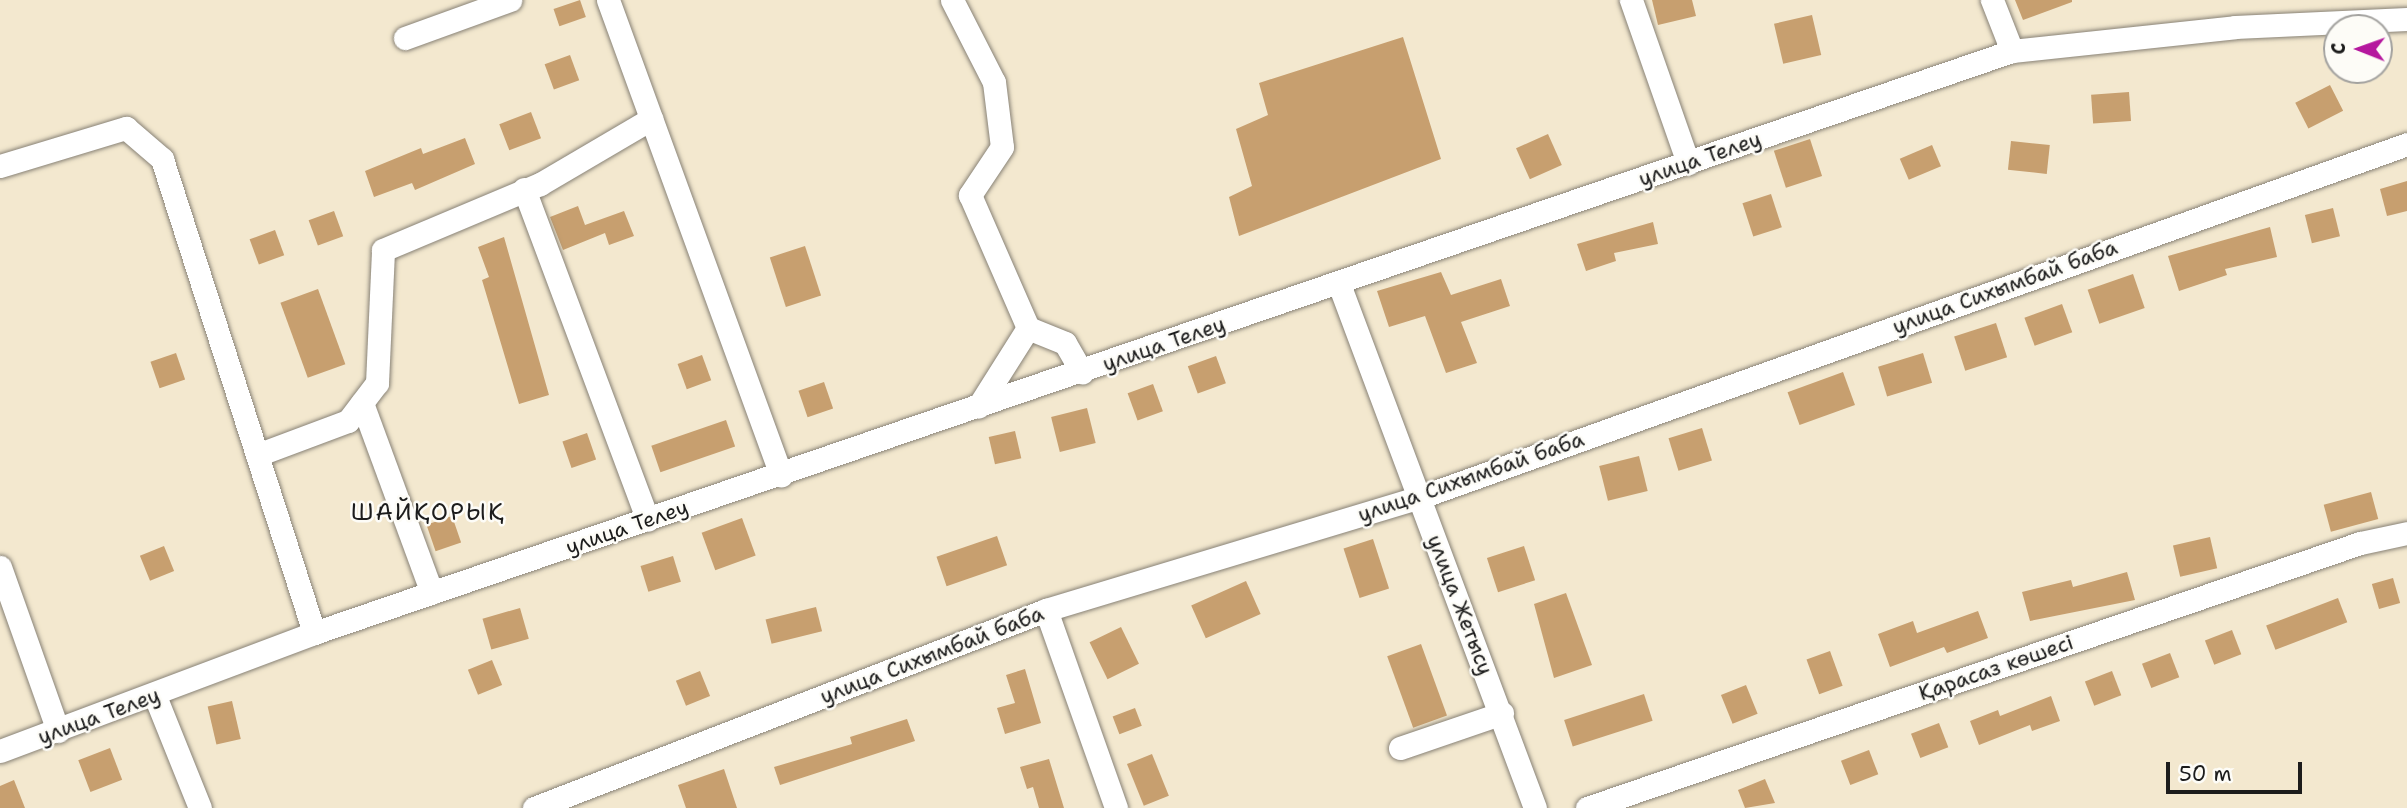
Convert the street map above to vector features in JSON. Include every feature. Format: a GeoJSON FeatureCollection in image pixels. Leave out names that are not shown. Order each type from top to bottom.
{"type":"FeatureCollection","features":[{"type":"Feature","properties":{"kind":"street"},"geometry":{"type":"LineString","coordinates":[[405,38],[510,0]]}},
{"type":"Feature","properties":{"kind":"street"},"geometry":{"type":"LineString","coordinates":[[608,0],[781,475]]}},
{"type":"Feature","properties":{"kind":"street"},"geometry":{"type":"LineString","coordinates":[[952,0],[994,82],[1002,147],[970,195],[1028,328],[1065,343],[1082,372]]}},
{"type":"Feature","properties":{"kind":"street"},"geometry":{"type":"LineString","coordinates":[[1631,0],[1688,163]]}},
{"type":"Feature","properties":{"kind":"street"},"geometry":{"type":"LineString","coordinates":[[1992,0],[2012,51]]}},
{"type":"Feature","properties":{"kind":"street","name":"улица Телеу"},"geometry":{"type":"LineString","coordinates":[[0,751],[314,634],[2012,51],[2235,27],[2407,19]]}},
{"type":"Feature","properties":{"kind":"street"},"geometry":{"type":"LineString","coordinates":[[257,455],[348,421],[377,383],[383,250],[524,189],[651,120]]}},
{"type":"Feature","properties":{"kind":"street"},"geometry":{"type":"LineString","coordinates":[[0,166],[126,128],[162,159],[314,634]]}},
{"type":"Feature","properties":{"kind":"street","name":"улица Сихымбай баба"},"geometry":{"type":"LineString","coordinates":[[534,808],[1046,610],[1418,498],[2407,144]]}},
{"type":"Feature","properties":{"kind":"street"},"geometry":{"type":"LineString","coordinates":[[524,189],[648,520]]}},
{"type":"Feature","properties":{"kind":"street","name":"улица Жетысу"},"geometry":{"type":"LineString","coordinates":[[1339,284],[1418,498],[1502,713],[1535,808]]}},
{"type":"Feature","properties":{"kind":"street"},"geometry":{"type":"LineString","coordinates":[[978,407],[1028,328]]}},
{"type":"Feature","properties":{"kind":"street"},"geometry":{"type":"LineString","coordinates":[[362,403],[432,593]]}},
{"type":"Feature","properties":{"kind":"street","name":"Қарасаз көшесі"},"geometry":{"type":"LineString","coordinates":[[1587,808],[2360,543],[2407,533]]}},
{"type":"Feature","properties":{"kind":"street"},"geometry":{"type":"LineString","coordinates":[[0,567],[58,731]]}},
{"type":"Feature","properties":{"kind":"street"},"geometry":{"type":"LineString","coordinates":[[1046,610],[1116,808]]}},
{"type":"Feature","properties":{"kind":"street"},"geometry":{"type":"LineString","coordinates":[[155,695],[200,808]]}},
{"type":"Feature","properties":{"kind":"street"},"geometry":{"type":"LineString","coordinates":[[1399,748],[1502,713]]}},
{"type":"Feature","properties":{"kind":"building"},"geometry":{"type":"Polygon","coordinates":[[[580,0],[586,17],[559,26],[554,9],[580,0]]]}},
{"type":"Feature","properties":{"kind":"building"},"geometry":{"type":"Polygon","coordinates":[[[1652,0],[1692,0],[1696,16],[1658,25],[1652,0]]]}},
{"type":"Feature","properties":{"kind":"building"},"geometry":{"type":"Polygon","coordinates":[[[2015,0],[2072,0],[2072,2],[2023,20],[2015,0]]]}},
{"type":"Feature","properties":{"kind":"building"},"geometry":{"type":"Polygon","coordinates":[[[1812,15],[1821,55],[1783,64],[1774,24],[1812,15]]]}},
{"type":"Feature","properties":{"kind":"building"},"geometry":{"type":"Polygon","coordinates":[[[1403,37],[1441,159],[1239,236],[1229,197],[1252,186],[1236,129],[1268,115],[1259,83],[1403,37]]]}},
{"type":"Feature","properties":{"kind":"building"},"geometry":{"type":"Polygon","coordinates":[[[570,55],[579,80],[554,90],[545,64],[570,55]]]}},
{"type":"Feature","properties":{"kind":"building"},"geometry":{"type":"Polygon","coordinates":[[[2330,85],[2343,111],[2308,129],[2295,103],[2330,85]]]}},
{"type":"Feature","properties":{"kind":"building"},"geometry":{"type":"Polygon","coordinates":[[[2129,92],[2131,121],[2093,124],[2091,95],[2129,92]]]}},
{"type":"Feature","properties":{"kind":"building"},"geometry":{"type":"Polygon","coordinates":[[[531,112],[541,138],[509,150],[499,124],[531,112]]]}},
{"type":"Feature","properties":{"kind":"building"},"geometry":{"type":"Polygon","coordinates":[[[1548,134],[1562,165],[1530,179],[1516,148],[1548,134]]]}},
{"type":"Feature","properties":{"kind":"building"},"geometry":{"type":"Polygon","coordinates":[[[465,138],[475,164],[415,190],[412,183],[374,197],[365,171],[421,148],[423,154],[465,138]]]}},
{"type":"Feature","properties":{"kind":"building"},"geometry":{"type":"Polygon","coordinates":[[[1810,139],[1822,176],[1786,188],[1774,151],[1810,139]]]}},
{"type":"Feature","properties":{"kind":"building"},"geometry":{"type":"Polygon","coordinates":[[[2011,141],[2050,145],[2047,174],[2008,170],[2011,141]]]}},
{"type":"Feature","properties":{"kind":"building"},"geometry":{"type":"Polygon","coordinates":[[[1932,145],[1941,166],[1909,180],[1900,159],[1932,145]]]}},
{"type":"Feature","properties":{"kind":"building"},"geometry":{"type":"Polygon","coordinates":[[[2407,181],[2407,211],[2387,216],[2380,189],[2407,181]]]}},
{"type":"Feature","properties":{"kind":"building"},"geometry":{"type":"Polygon","coordinates":[[[1771,194],[1782,227],[1753,237],[1742,203],[1771,194]]]}},
{"type":"Feature","properties":{"kind":"building"},"geometry":{"type":"Polygon","coordinates":[[[578,206],[585,225],[624,211],[634,236],[609,245],[605,233],[563,250],[550,217],[578,206]]]}},
{"type":"Feature","properties":{"kind":"building"},"geometry":{"type":"Polygon","coordinates":[[[2333,208],[2340,236],[2312,243],[2305,215],[2333,208]]]}},
{"type":"Feature","properties":{"kind":"building"},"geometry":{"type":"Polygon","coordinates":[[[334,211],[343,236],[318,246],[309,220],[334,211]]]}},
{"type":"Feature","properties":{"kind":"building"},"geometry":{"type":"Polygon","coordinates":[[[1653,222],[1658,244],[1614,253],[1616,261],[1586,271],[1577,244],[1653,222]]]}},
{"type":"Feature","properties":{"kind":"building"},"geometry":{"type":"Polygon","coordinates":[[[2270,227],[2277,257],[2225,269],[2227,275],[2179,291],[2168,256],[2270,227]]]}},
{"type":"Feature","properties":{"kind":"building"},"geometry":{"type":"Polygon","coordinates":[[[275,230],[284,255],[259,265],[250,239],[275,230]]]}},
{"type":"Feature","properties":{"kind":"building"},"geometry":{"type":"Polygon","coordinates":[[[504,237],[549,395],[519,404],[482,280],[489,277],[478,247],[504,237]]]}},
{"type":"Feature","properties":{"kind":"building"},"geometry":{"type":"Polygon","coordinates":[[[805,246],[821,295],[786,307],[770,257],[805,246]]]}},
{"type":"Feature","properties":{"kind":"building"},"geometry":{"type":"Polygon","coordinates":[[[1441,272],[1451,295],[1501,279],[1510,306],[1461,322],[1477,363],[1446,373],[1425,316],[1389,327],[1377,291],[1441,272]]]}},
{"type":"Feature","properties":{"kind":"building"},"geometry":{"type":"Polygon","coordinates":[[[2133,274],[2145,308],[2099,324],[2088,290],[2133,274]]]}},
{"type":"Feature","properties":{"kind":"building"},"geometry":{"type":"Polygon","coordinates":[[[318,289],[345,364],[308,378],[280,303],[318,289]]]}},
{"type":"Feature","properties":{"kind":"building"},"geometry":{"type":"Polygon","coordinates":[[[2062,304],[2072,332],[2035,346],[2024,318],[2062,304]]]}},
{"type":"Feature","properties":{"kind":"building"},"geometry":{"type":"Polygon","coordinates":[[[1996,323],[2007,357],[1965,371],[1954,337],[1996,323]]]}},
{"type":"Feature","properties":{"kind":"building"},"geometry":{"type":"Polygon","coordinates":[[[176,353],[185,379],[160,388],[150,362],[176,353]]]}},
{"type":"Feature","properties":{"kind":"building"},"geometry":{"type":"Polygon","coordinates":[[[1923,353],[1932,383],[1887,396],[1878,367],[1923,353]]]}},
{"type":"Feature","properties":{"kind":"building"},"geometry":{"type":"Polygon","coordinates":[[[702,355],[711,380],[687,389],[678,364],[702,355]]]}},
{"type":"Feature","properties":{"kind":"building"},"geometry":{"type":"Polygon","coordinates":[[[1216,356],[1226,383],[1198,394],[1188,366],[1216,356]]]}},
{"type":"Feature","properties":{"kind":"building"},"geometry":{"type":"Polygon","coordinates":[[[1843,372],[1855,405],[1800,425],[1788,392],[1843,372]]]}},
{"type":"Feature","properties":{"kind":"building"},"geometry":{"type":"Polygon","coordinates":[[[824,382],[833,408],[808,417],[798,391],[824,382]]]}},
{"type":"Feature","properties":{"kind":"building"},"geometry":{"type":"Polygon","coordinates":[[[1153,384],[1163,411],[1138,420],[1128,393],[1153,384]]]}},
{"type":"Feature","properties":{"kind":"building"},"geometry":{"type":"Polygon","coordinates":[[[1087,408],[1096,443],[1060,452],[1051,417],[1087,408]]]}},
{"type":"Feature","properties":{"kind":"building"},"geometry":{"type":"Polygon","coordinates":[[[726,420],[735,446],[660,472],[651,446],[726,420]]]}},
{"type":"Feature","properties":{"kind":"building"},"geometry":{"type":"Polygon","coordinates":[[[1702,428],[1712,461],[1678,471],[1669,438],[1702,428]]]}},
{"type":"Feature","properties":{"kind":"building"},"geometry":{"type":"Polygon","coordinates":[[[1015,431],[1021,458],[995,464],[989,437],[1015,431]]]}},
{"type":"Feature","properties":{"kind":"building"},"geometry":{"type":"Polygon","coordinates":[[[587,433],[596,459],[572,468],[562,441],[587,433]]]}},
{"type":"Feature","properties":{"kind":"building"},"geometry":{"type":"Polygon","coordinates":[[[1639,456],[1648,491],[1608,501],[1599,466],[1639,456]]]}},
{"type":"Feature","properties":{"kind":"building"},"geometry":{"type":"Polygon","coordinates":[[[2371,492],[2378,519],[2331,532],[2324,505],[2371,492]]]}},
{"type":"Feature","properties":{"kind":"building"},"geometry":{"type":"Polygon","coordinates":[[[452,516],[461,542],[436,551],[426,525],[452,516]]]}},
{"type":"Feature","properties":{"kind":"building"},"geometry":{"type":"Polygon","coordinates":[[[742,518],[756,556],[715,570],[702,533],[742,518]]]}},
{"type":"Feature","properties":{"kind":"building"},"geometry":{"type":"Polygon","coordinates":[[[997,536],[1007,565],[947,586],[936,557],[997,536]]]}},
{"type":"Feature","properties":{"kind":"building"},"geometry":{"type":"Polygon","coordinates":[[[2210,537],[2217,568],[2180,577],[2173,546],[2210,537]]]}},
{"type":"Feature","properties":{"kind":"building"},"geometry":{"type":"Polygon","coordinates":[[[1373,539],[1389,588],[1360,598],[1344,549],[1373,539]]]}},
{"type":"Feature","properties":{"kind":"building"},"geometry":{"type":"Polygon","coordinates":[[[164,546],[174,571],[150,581],[140,556],[164,546]]]}},
{"type":"Feature","properties":{"kind":"building"},"geometry":{"type":"Polygon","coordinates":[[[1524,546],[1535,580],[1498,592],[1487,558],[1524,546]]]}},
{"type":"Feature","properties":{"kind":"building"},"geometry":{"type":"Polygon","coordinates":[[[673,556],[681,582],[648,592],[640,566],[673,556]]]}},
{"type":"Feature","properties":{"kind":"building"},"geometry":{"type":"Polygon","coordinates":[[[2127,572],[2135,600],[2030,621],[2022,592],[2071,580],[2073,587],[2127,572]]]}},
{"type":"Feature","properties":{"kind":"building"},"geometry":{"type":"Polygon","coordinates":[[[2393,578],[2400,603],[2379,609],[2372,584],[2393,578]]]}},
{"type":"Feature","properties":{"kind":"building"},"geometry":{"type":"Polygon","coordinates":[[[1246,581],[1261,614],[1206,638],[1191,605],[1246,581]]]}},
{"type":"Feature","properties":{"kind":"building"},"geometry":{"type":"Polygon","coordinates":[[[1566,593],[1592,665],[1554,678],[1534,604],[1566,593]]]}},
{"type":"Feature","properties":{"kind":"building"},"geometry":{"type":"Polygon","coordinates":[[[2338,598],[2347,622],[2275,650],[2266,626],[2338,598]]]}},
{"type":"Feature","properties":{"kind":"building"},"geometry":{"type":"Polygon","coordinates":[[[816,607],[822,631],[772,644],[766,620],[816,607]]]}},
{"type":"Feature","properties":{"kind":"building"},"geometry":{"type":"Polygon","coordinates":[[[520,608],[529,639],[491,650],[483,619],[520,608]]]}},
{"type":"Feature","properties":{"kind":"building"},"geometry":{"type":"Polygon","coordinates":[[[1978,611],[1988,638],[1947,653],[1944,647],[1890,667],[1878,634],[1913,621],[1917,633],[1978,611]]]}},
{"type":"Feature","properties":{"kind":"building"},"geometry":{"type":"Polygon","coordinates":[[[1121,627],[1139,664],[1108,679],[1090,642],[1121,627]]]}},
{"type":"Feature","properties":{"kind":"building"},"geometry":{"type":"Polygon","coordinates":[[[2232,630],[2241,654],[2214,665],[2205,640],[2232,630]]]}},
{"type":"Feature","properties":{"kind":"building"},"geometry":{"type":"Polygon","coordinates":[[[1421,644],[1447,715],[1413,728],[1387,656],[1421,644]]]}},
{"type":"Feature","properties":{"kind":"building"},"geometry":{"type":"Polygon","coordinates":[[[1830,651],[1843,686],[1819,694],[1807,660],[1830,651]]]}},
{"type":"Feature","properties":{"kind":"building"},"geometry":{"type":"Polygon","coordinates":[[[2170,653],[2179,677],[2151,688],[2142,664],[2170,653]]]}},
{"type":"Feature","properties":{"kind":"building"},"geometry":{"type":"Polygon","coordinates":[[[492,660],[502,685],[478,695],[468,670],[492,660]]]}},
{"type":"Feature","properties":{"kind":"building"},"geometry":{"type":"Polygon","coordinates":[[[1025,669],[1041,723],[1005,734],[997,708],[1015,703],[1006,675],[1025,669]]]}},
{"type":"Feature","properties":{"kind":"building"},"geometry":{"type":"Polygon","coordinates":[[[700,671],[710,696],[686,706],[676,681],[700,671]]]}},
{"type":"Feature","properties":{"kind":"building"},"geometry":{"type":"Polygon","coordinates":[[[2112,671],[2121,695],[2094,706],[2085,681],[2112,671]]]}},
{"type":"Feature","properties":{"kind":"building"},"geometry":{"type":"Polygon","coordinates":[[[1746,685],[1758,714],[1733,724],[1721,695],[1746,685]]]}},
{"type":"Feature","properties":{"kind":"building"},"geometry":{"type":"Polygon","coordinates":[[[1644,694],[1653,721],[1573,747],[1564,720],[1644,694]]]}},
{"type":"Feature","properties":{"kind":"building"},"geometry":{"type":"Polygon","coordinates":[[[2051,696],[2060,721],[2032,731],[2030,725],[1979,745],[1970,721],[1998,710],[2000,716],[2051,696]]]}},
{"type":"Feature","properties":{"kind":"building"},"geometry":{"type":"Polygon","coordinates":[[[232,701],[241,739],[216,745],[208,707],[232,701]]]}},
{"type":"Feature","properties":{"kind":"building"},"geometry":{"type":"Polygon","coordinates":[[[1135,708],[1142,726],[1119,734],[1113,717],[1135,708]]]}},
{"type":"Feature","properties":{"kind":"building"},"geometry":{"type":"Polygon","coordinates":[[[907,719],[915,741],[780,785],[774,767],[852,744],[850,737],[907,719]]]}},
{"type":"Feature","properties":{"kind":"building"},"geometry":{"type":"Polygon","coordinates":[[[1939,723],[1948,747],[1920,758],[1911,734],[1939,723]]]}},
{"type":"Feature","properties":{"kind":"building"},"geometry":{"type":"Polygon","coordinates":[[[110,748],[122,780],[90,792],[78,760],[110,748]]]}},
{"type":"Feature","properties":{"kind":"building"},"geometry":{"type":"Polygon","coordinates":[[[1869,750],[1878,774],[1850,785],[1841,761],[1869,750]]]}},
{"type":"Feature","properties":{"kind":"building"},"geometry":{"type":"Polygon","coordinates":[[[1152,754],[1169,796],[1144,806],[1127,764],[1152,754]]]}},
{"type":"Feature","properties":{"kind":"building"},"geometry":{"type":"Polygon","coordinates":[[[1049,759],[1064,808],[1039,808],[1033,787],[1027,789],[1020,767],[1049,759]]]}},
{"type":"Feature","properties":{"kind":"building"},"geometry":{"type":"Polygon","coordinates":[[[724,769],[737,808],[686,808],[678,785],[724,769]]]}},
{"type":"Feature","properties":{"kind":"building"},"geometry":{"type":"Polygon","coordinates":[[[1765,779],[1775,803],[1745,808],[1738,790],[1765,779]]]}},
{"type":"Feature","properties":{"kind":"building"},"geometry":{"type":"Polygon","coordinates":[[[14,780],[25,808],[0,808],[0,786],[14,780]]]}},
{"type":"Feature","properties":{"kind":"district","name":"ШАЙҚОРЫҚ"},"geometry":{"type":"Point","coordinates":[428,513]}}]}
